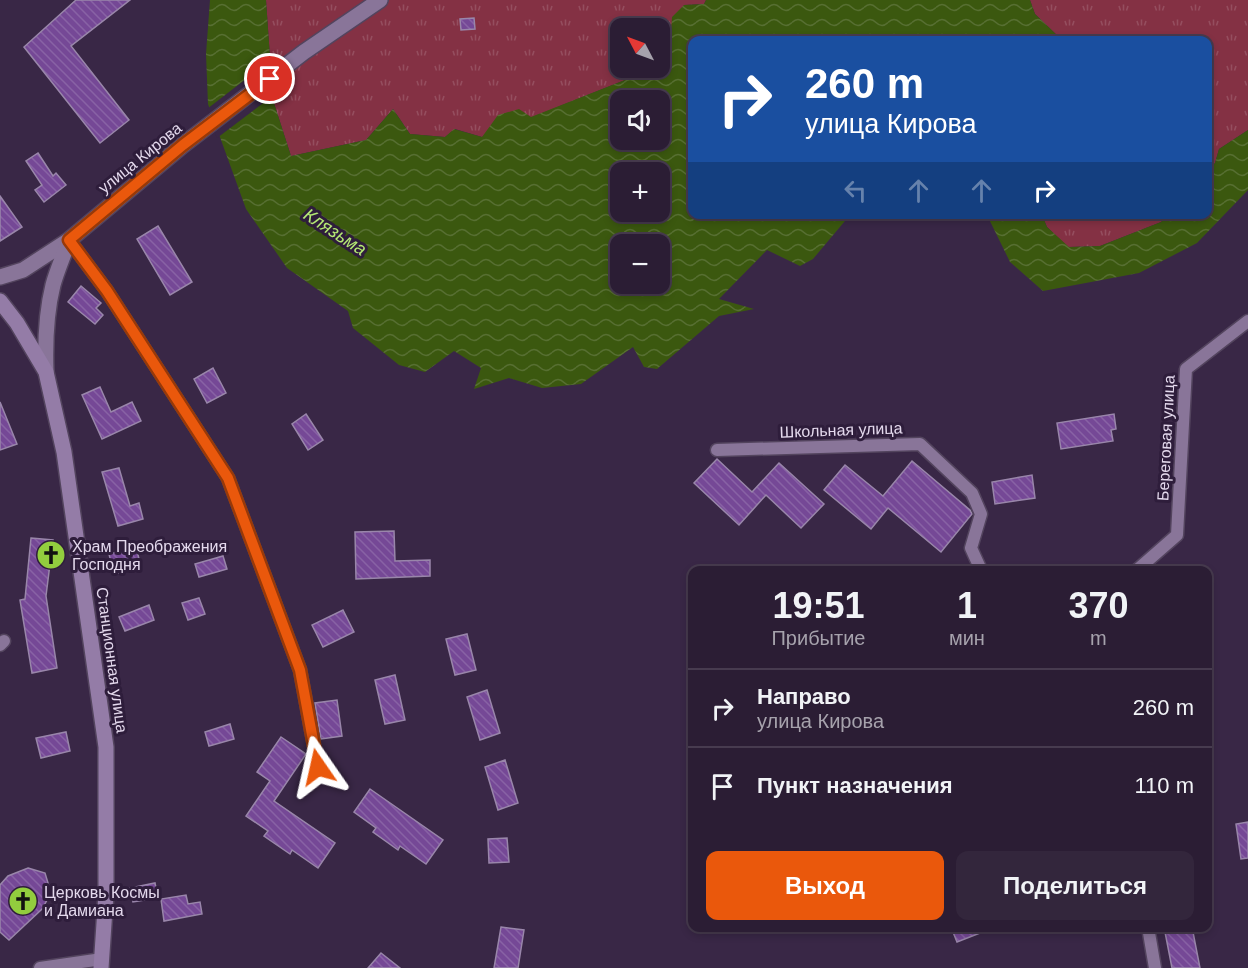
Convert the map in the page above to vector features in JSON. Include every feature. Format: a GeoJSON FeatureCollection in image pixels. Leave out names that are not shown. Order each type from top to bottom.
{"type":"FeatureCollection","features":[{"type":"Feature","properties":{"kind":"main road","name":"Станционная улица"},"geometry":{"type":"LineString","coordinates":[[0,301],[17,323],[46,372],[64,452],[106,747],[106,894],[102,963]]}},
{"type":"Feature","properties":{"kind":"street","name":"улица Кирова"},"geometry":{"type":"LineString","coordinates":[[0,277],[23,270],[69,240],[183,145],[304,52],[380,0]]}},
{"type":"Feature","properties":{"kind":"street"},"geometry":{"type":"LineString","coordinates":[[46,372],[47,316],[53,285],[69,240]]}},
{"type":"Feature","properties":{"kind":"street"},"geometry":{"type":"LineString","coordinates":[[69,240],[107,291],[228,478],[300,670],[318,767]]}},
{"type":"Feature","properties":{"kind":"street","name":"Береговая улица"},"geometry":{"type":"LineString","coordinates":[[1142,566],[1177,536],[1186,369],[1248,321]]}},
{"type":"Feature","properties":{"kind":"street","name":"Школьная улица"},"geometry":{"type":"LineString","coordinates":[[717,450],[920,444],[972,493],[981,514],[971,548],[979,566]]}},
{"type":"Feature","properties":{"kind":"street"},"geometry":{"type":"LineString","coordinates":[[1149,932],[1155,968]]}},
{"type":"Feature","properties":{"kind":"street"},"geometry":{"type":"LineString","coordinates":[[40,968],[102,963]]}},
{"type":"Feature","properties":{"kind":"green space"},"geometry":{"type":"Polygon","coordinates":[[[266,0],[706,0],[704,4],[684,5],[670,44],[670,18],[610,18],[610,78],[630,78],[482,137],[455,129],[445,137],[410,134],[393,109],[366,140],[291,156],[273,100],[266,0]]]}},
{"type":"Feature","properties":{"kind":"green space"},"geometry":{"type":"Polygon","coordinates":[[[1030,0],[1248,0],[1248,130],[1219,149],[1212,166],[1212,36],[1058,36],[1035,14],[1030,0]]]}},
{"type":"Feature","properties":{"kind":"green space"},"geometry":{"type":"Polygon","coordinates":[[[1044,219],[1164,219],[1100,246],[1068,247],[1047,227],[1044,219]]]}},
{"type":"Feature","properties":{"kind":"water","name":"Клязьма"},"geometry":{"type":"Polygon","coordinates":[[[210,0],[266,0],[273,100],[291,156],[366,140],[393,109],[410,134],[445,137],[454,129],[482,137],[498,115],[519,109],[531,117],[630,78],[670,78],[672,17],[684,5],[704,4],[706,0],[1030,0],[1035,14],[1058,36],[688,36],[688,219],[847,219],[813,259],[800,266],[767,250],[719,299],[754,309],[719,316],[657,369],[644,367],[633,347],[581,384],[542,388],[509,378],[474,389],[481,368],[454,351],[425,372],[399,365],[353,328],[348,311],[287,268],[246,209],[208,104],[206,54],[210,0]]]}},
{"type":"Feature","properties":{"kind":"water"},"geometry":{"type":"Polygon","coordinates":[[[1248,130],[1248,190],[1197,243],[1139,273],[1043,291],[1010,262],[989,219],[1044,219],[1047,227],[1069,247],[1100,246],[1164,219],[1212,219],[1212,166],[1219,149],[1248,130]]]}},
{"type":"Feature","properties":{"kind":"pier"},"geometry":{"type":"Polygon","coordinates":[[[273,58],[275,94],[217,138],[207,109],[273,58]]]}},
{"type":"Feature","properties":{"kind":"building"},"geometry":{"type":"Polygon","coordinates":[[[76,0],[130,0],[71,46],[129,120],[100,143],[24,47],[76,0]]]}},
{"type":"Feature","properties":{"kind":"building"},"geometry":{"type":"Polygon","coordinates":[[[474,18],[475,29],[461,30],[460,19],[474,18]]]}},
{"type":"Feature","properties":{"kind":"building"},"geometry":{"type":"Polygon","coordinates":[[[38,153],[53,176],[56,173],[66,185],[44,202],[35,190],[42,185],[26,161],[38,153]]]}},
{"type":"Feature","properties":{"kind":"building"},"geometry":{"type":"Polygon","coordinates":[[[0,196],[22,227],[0,241],[0,196]]]}},
{"type":"Feature","properties":{"kind":"building"},"geometry":{"type":"Polygon","coordinates":[[[158,226],[192,282],[170,295],[137,239],[158,226]]]}},
{"type":"Feature","properties":{"kind":"building"},"geometry":{"type":"Polygon","coordinates":[[[81,286],[101,303],[96,308],[103,315],[95,324],[68,302],[81,286]]]}},
{"type":"Feature","properties":{"kind":"building"},"geometry":{"type":"Polygon","coordinates":[[[213,368],[226,393],[207,403],[194,379],[213,368]]]}},
{"type":"Feature","properties":{"kind":"building"},"geometry":{"type":"Polygon","coordinates":[[[100,387],[111,412],[132,402],[141,421],[102,439],[82,395],[100,387]]]}},
{"type":"Feature","properties":{"kind":"building"},"geometry":{"type":"Polygon","coordinates":[[[0,402],[17,444],[0,450],[0,402]]]}},
{"type":"Feature","properties":{"kind":"building"},"geometry":{"type":"Polygon","coordinates":[[[306,414],[323,440],[308,450],[292,424],[306,414]]]}},
{"type":"Feature","properties":{"kind":"building"},"geometry":{"type":"Polygon","coordinates":[[[1114,414],[1116,429],[1111,430],[1113,441],[1061,449],[1057,423],[1114,414]]]}},
{"type":"Feature","properties":{"kind":"building"},"geometry":{"type":"Polygon","coordinates":[[[717,459],[752,492],[779,463],[824,504],[801,528],[766,495],[739,525],[694,483],[717,459]]]}},
{"type":"Feature","properties":{"kind":"building"},"geometry":{"type":"Polygon","coordinates":[[[912,461],[972,514],[941,552],[888,508],[871,529],[824,490],[845,465],[883,496],[912,461]]]}},
{"type":"Feature","properties":{"kind":"building"},"geometry":{"type":"Polygon","coordinates":[[[119,468],[130,506],[139,503],[143,519],[118,526],[102,472],[119,468]]]}},
{"type":"Feature","properties":{"kind":"building"},"geometry":{"type":"Polygon","coordinates":[[[1032,475],[1035,498],[995,504],[992,482],[1032,475]]]}},
{"type":"Feature","properties":{"kind":"building"},"geometry":{"type":"Polygon","coordinates":[[[394,531],[395,561],[430,560],[430,576],[356,579],[355,532],[394,531]]]}},
{"type":"Feature","properties":{"kind":"building"},"geometry":{"type":"Polygon","coordinates":[[[31,538],[53,540],[46,596],[57,668],[32,673],[20,600],[25,599],[31,538]]]}},
{"type":"Feature","properties":{"kind":"building"},"geometry":{"type":"Polygon","coordinates":[[[136,547],[141,567],[114,574],[109,554],[136,547]]]}},
{"type":"Feature","properties":{"kind":"building"},"geometry":{"type":"Polygon","coordinates":[[[223,556],[227,569],[199,577],[195,564],[223,556]]]}},
{"type":"Feature","properties":{"kind":"building"},"geometry":{"type":"Polygon","coordinates":[[[199,598],[205,614],[188,620],[182,603],[199,598]]]}},
{"type":"Feature","properties":{"kind":"building"},"geometry":{"type":"Polygon","coordinates":[[[149,605],[154,620],[125,631],[119,617],[149,605]]]}},
{"type":"Feature","properties":{"kind":"building"},"geometry":{"type":"Polygon","coordinates":[[[343,610],[354,632],[323,647],[312,625],[343,610]]]}},
{"type":"Feature","properties":{"kind":"building"},"geometry":{"type":"Polygon","coordinates":[[[467,634],[476,670],[455,675],[446,639],[467,634]]]}},
{"type":"Feature","properties":{"kind":"building"},"geometry":{"type":"Polygon","coordinates":[[[395,675],[405,720],[385,724],[375,680],[395,675]]]}},
{"type":"Feature","properties":{"kind":"building"},"geometry":{"type":"Polygon","coordinates":[[[487,690],[500,733],[480,740],[467,697],[487,690]]]}},
{"type":"Feature","properties":{"kind":"building"},"geometry":{"type":"Polygon","coordinates":[[[337,700],[342,736],[321,739],[315,703],[337,700]]]}},
{"type":"Feature","properties":{"kind":"building"},"geometry":{"type":"Polygon","coordinates":[[[230,724],[234,739],[209,746],[205,732],[230,724]]]}},
{"type":"Feature","properties":{"kind":"building"},"geometry":{"type":"Polygon","coordinates":[[[66,732],[70,751],[41,758],[36,738],[66,732]]]}},
{"type":"Feature","properties":{"kind":"building"},"geometry":{"type":"Polygon","coordinates":[[[281,737],[306,754],[274,801],[335,843],[318,868],[292,850],[290,854],[264,836],[268,831],[246,816],[270,781],[257,772],[281,737]]]}},
{"type":"Feature","properties":{"kind":"building"},"geometry":{"type":"Polygon","coordinates":[[[505,760],[518,803],[498,810],[485,767],[505,760]]]}},
{"type":"Feature","properties":{"kind":"building"},"geometry":{"type":"Polygon","coordinates":[[[370,789],[443,840],[426,864],[400,846],[398,850],[373,832],[376,828],[354,812],[370,789]]]}},
{"type":"Feature","properties":{"kind":"building"},"geometry":{"type":"Polygon","coordinates":[[[1248,822],[1248,858],[1241,859],[1236,824],[1248,822]]]}},
{"type":"Feature","properties":{"kind":"building"},"geometry":{"type":"Polygon","coordinates":[[[507,838],[509,862],[489,863],[488,839],[507,838]]]}},
{"type":"Feature","properties":{"kind":"building","name":"Церковь Космы и Дамиана"},"geometry":{"type":"Polygon","coordinates":[[[28,868],[45,873],[51,893],[42,909],[9,940],[0,932],[0,885],[8,876],[28,868]]]}},
{"type":"Feature","properties":{"kind":"building"},"geometry":{"type":"Polygon","coordinates":[[[155,883],[158,898],[133,902],[130,888],[155,883]]]}},
{"type":"Feature","properties":{"kind":"building"},"geometry":{"type":"Polygon","coordinates":[[[186,895],[188,904],[200,902],[202,914],[164,921],[161,899],[186,895]]]}},
{"type":"Feature","properties":{"kind":"building"},"geometry":{"type":"Polygon","coordinates":[[[501,927],[524,930],[518,968],[494,968],[501,927]]]}},
{"type":"Feature","properties":{"kind":"building"},"geometry":{"type":"Polygon","coordinates":[[[953,932],[983,932],[957,942],[953,932]]]}},
{"type":"Feature","properties":{"kind":"building"},"geometry":{"type":"Polygon","coordinates":[[[1165,932],[1193,932],[1200,968],[1172,968],[1165,932]]]}},
{"type":"Feature","properties":{"kind":"building"},"geometry":{"type":"Polygon","coordinates":[[[381,953],[400,968],[368,968],[381,953]]]}},
{"type":"Feature","properties":{"kind":"place","name":"Храм Преображения Господня"},"geometry":{"type":"Point","coordinates":[51,555]}},
{"type":"Feature","properties":{"kind":"place","name":"Церковь Космы и Дамиана"},"geometry":{"type":"Point","coordinates":[23,901]}},
{"type":"Feature","properties":{"kind":"route"},"geometry":{"type":"LineString","coordinates":[[270,79],[183,145],[69,240],[107,291],[228,478],[300,670],[318,767]]}}]}
